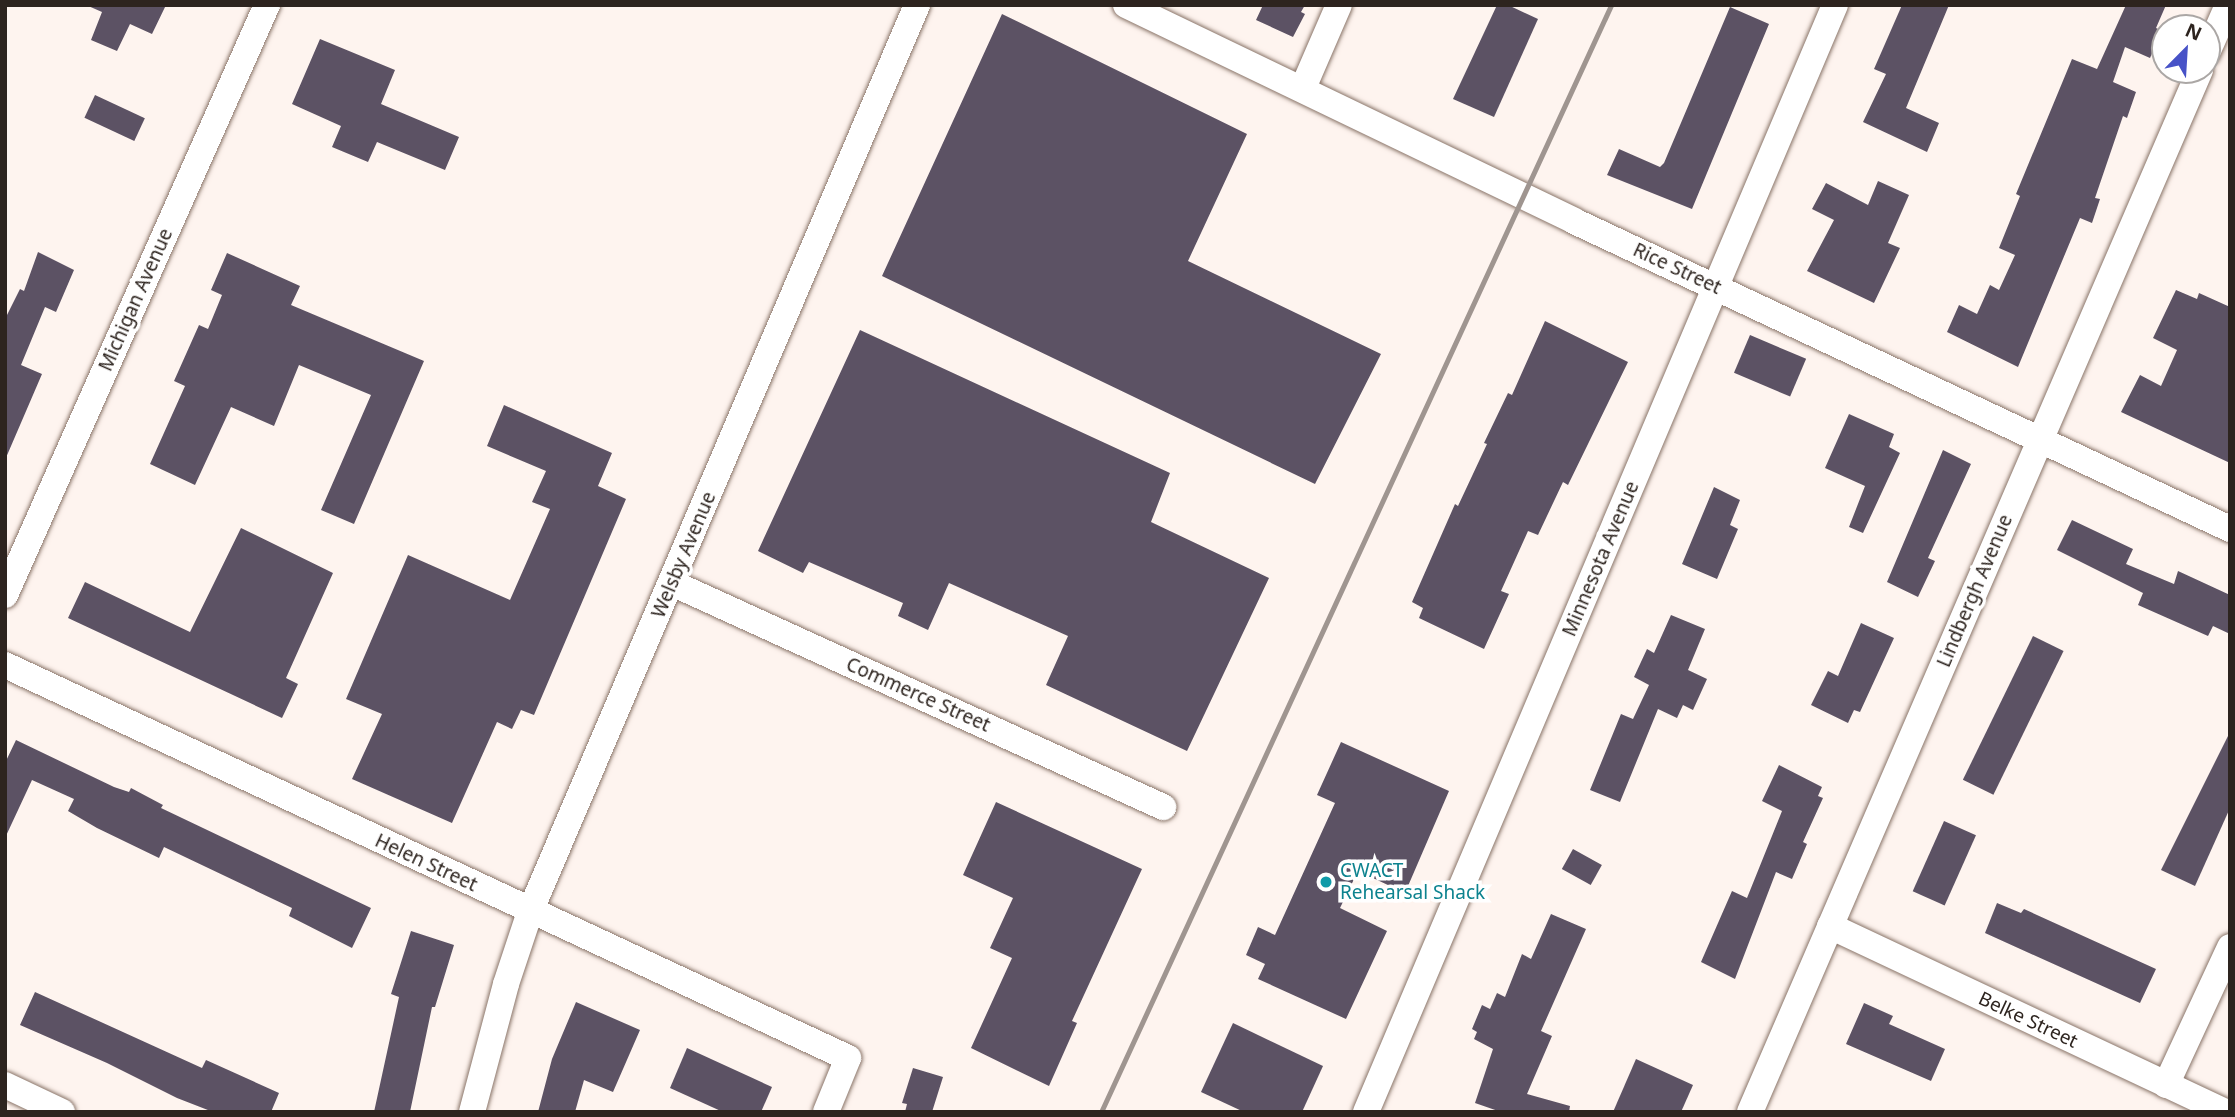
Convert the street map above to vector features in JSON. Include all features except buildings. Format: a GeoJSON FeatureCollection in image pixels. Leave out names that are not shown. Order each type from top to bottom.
{"type":"FeatureCollection","features":[{"type":"Feature","properties":{"kind":"street","name":"Michigan Avenue"},"geometry":{"type":"LineString","coordinates":[[5,595],[267,5]]}},
{"type":"Feature","properties":{"kind":"street","name":"Welsby Avenue"},"geometry":{"type":"LineString","coordinates":[[472,1112],[506,984],[530,912],[917,5]]}},
{"type":"Feature","properties":{"kind":"street","name":"Rice Street"},"geometry":{"type":"LineString","coordinates":[[1126,5],[1716,288],[2230,529]]}},
{"type":"Feature","properties":{"kind":"street"},"geometry":{"type":"LineString","coordinates":[[1303,88],[1339,5]]}},
{"type":"Feature","properties":{"kind":"street","name":"Minnesota Avenue"},"geometry":{"type":"LineString","coordinates":[[1366,1112],[1835,5]]}},
{"type":"Feature","properties":{"kind":"street","name":"Lindbergh Avenue"},"geometry":{"type":"LineString","coordinates":[[1750,1112],[2194,84]]}},
{"type":"Feature","properties":{"kind":"street","name":"Commerce Street"},"geometry":{"type":"LineString","coordinates":[[672,583],[1163,807]]}},
{"type":"Feature","properties":{"kind":"street","name":"Helen Street"},"geometry":{"type":"LineString","coordinates":[[5,665],[848,1058],[826,1112]]}},
{"type":"Feature","properties":{"kind":"street","name":"Belke Street"},"geometry":{"type":"LineString","coordinates":[[1830,926],[2226,1112]]}},
{"type":"Feature","properties":{"kind":"street"},"geometry":{"type":"LineString","coordinates":[[2166,1085],[2230,947]]}},
{"type":"Feature","properties":{"kind":"street"},"geometry":{"type":"LineString","coordinates":[[5,1085],[62,1112]]}},
{"type":"Feature","properties":{"kind":"railway"},"geometry":{"type":"LineString","coordinates":[[1101,1112],[1611,5]]}},
{"type":"Feature","properties":{"kind":"place","name":"CWACT Rehearsal Shack"},"geometry":{"type":"Point","coordinates":[1326,882]}}]}
